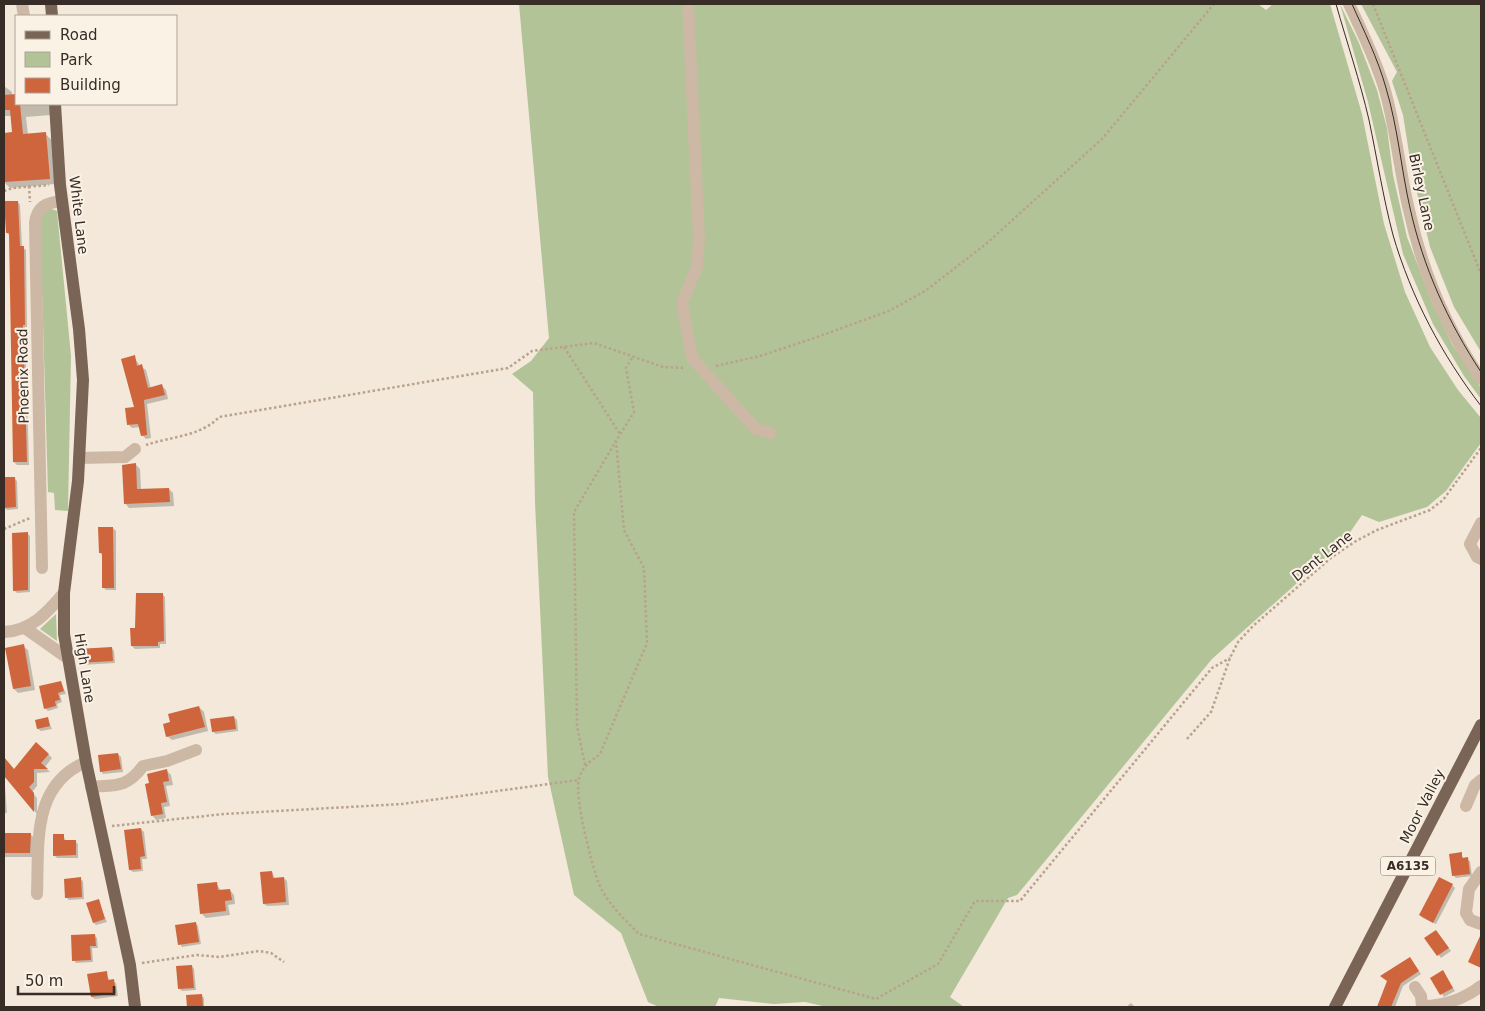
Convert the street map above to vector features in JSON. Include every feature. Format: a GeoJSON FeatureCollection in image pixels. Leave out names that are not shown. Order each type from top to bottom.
{"type":"FeatureCollection","features":[{"type":"Feature","properties":{"kind":"main road","name":"White Lane"},"geometry":{"type":"LineString","coordinates":[[55,105],[60,185],[79,329]]}},
{"type":"Feature","properties":{"kind":"main road","name":"High Lane"},"geometry":{"type":"LineString","coordinates":[[79,329],[83,380],[78,481],[64,593],[66,657],[91,787],[130,965],[135,1007]]}},
{"type":"Feature","properties":{"kind":"main road","name":"Moor Valley"},"geometry":{"type":"LineString","coordinates":[[1335,1007],[1481,725]]}},
{"type":"Feature","properties":{"kind":"street"},"geometry":{"type":"LineString","coordinates":[[688,4],[699,239],[697,267],[682,303],[692,358],[756,429],[770,434]]}},
{"type":"Feature","properties":{"kind":"street","name":"Birley Lane"},"geometry":{"type":"LineString","coordinates":[[1349,4],[1384,87],[1391,112],[1408,210],[1425,269],[1438,302],[1456,338],[1481,380]]}},
{"type":"Feature","properties":{"kind":"street","name":"Phoenix Road"},"geometry":{"type":"LineString","coordinates":[[42,568],[35,223],[36,214],[40,207],[49,202],[62,201]]}},
{"type":"Feature","properties":{"kind":"street"},"geometry":{"type":"LineString","coordinates":[[79,458],[125,457],[135,450]]}},
{"type":"Feature","properties":{"kind":"street"},"geometry":{"type":"LineString","coordinates":[[1481,523],[1470,544],[1477,557],[1481,559]]}},
{"type":"Feature","properties":{"kind":"street"},"geometry":{"type":"LineString","coordinates":[[4,632],[25,628],[42,618],[64,593]]}},
{"type":"Feature","properties":{"kind":"street"},"geometry":{"type":"LineString","coordinates":[[25,628],[66,657]]}},
{"type":"Feature","properties":{"kind":"street"},"geometry":{"type":"LineString","coordinates":[[91,787],[125,784],[134,778],[143,766],[167,761],[196,750]]}},
{"type":"Feature","properties":{"kind":"street"},"geometry":{"type":"LineString","coordinates":[[37,894],[40,820],[54,788],[64,774],[86,762]]}},
{"type":"Feature","properties":{"kind":"street"},"geometry":{"type":"LineString","coordinates":[[1466,806],[1475,785],[1481,780]]}},
{"type":"Feature","properties":{"kind":"street"},"geometry":{"type":"LineString","coordinates":[[1481,872],[1469,889],[1466,906],[1466,913],[1470,920],[1481,924]]}},
{"type":"Feature","properties":{"kind":"street"},"geometry":{"type":"LineString","coordinates":[[1416,987],[1422,1007],[1444,1004],[1473,992],[1481,986]]}},
{"type":"Feature","properties":{"kind":"path"},"geometry":{"type":"LineString","coordinates":[[135,450],[166,438],[209,428],[219,417],[480,374],[508,368],[532,351],[594,343],[632,358],[663,367],[702,369],[760,356],[889,310],[925,291],[986,244],[1102,139],[1214,4]]}},
{"type":"Feature","properties":{"kind":"path"},"geometry":{"type":"LineString","coordinates":[[1373,4],[1481,274]]}},
{"type":"Feature","properties":{"kind":"path"},"geometry":{"type":"LineString","coordinates":[[4,191],[12,188],[60,185]]}},
{"type":"Feature","properties":{"kind":"path"},"geometry":{"type":"LineString","coordinates":[[564,347],[620,434]]}},
{"type":"Feature","properties":{"kind":"path"},"geometry":{"type":"LineString","coordinates":[[585,764],[577,726],[574,512],[634,412],[626,368],[632,358]]}},
{"type":"Feature","properties":{"kind":"path"},"geometry":{"type":"LineString","coordinates":[[616,441],[624,530],[644,568],[647,643],[600,754],[585,764],[578,780],[582,818],[600,884],[616,912],[639,934],[876,999],[938,964],[975,901],[1020,901],[1212,668],[1230,658]]}},
{"type":"Feature","properties":{"kind":"path","name":"Dent Lane"},"geometry":{"type":"LineString","coordinates":[[1230,658],[1238,642],[1253,626],[1332,557],[1370,534],[1430,510],[1443,500],[1481,448]]}},
{"type":"Feature","properties":{"kind":"path"},"geometry":{"type":"LineString","coordinates":[[4,529],[40,514]]}},
{"type":"Feature","properties":{"kind":"path"},"geometry":{"type":"LineString","coordinates":[[1187,740],[1211,712],[1230,658]]}},
{"type":"Feature","properties":{"kind":"path"},"geometry":{"type":"LineString","coordinates":[[100,827],[224,814],[402,804],[578,780]]}},
{"type":"Feature","properties":{"kind":"path"},"geometry":{"type":"LineString","coordinates":[[130,965],[197,955],[219,957],[259,951],[271,952],[284,962]]}},
{"type":"Feature","properties":{"kind":"green space"},"geometry":{"type":"Polygon","coordinates":[[[519,4],[1258,4],[1266,10],[1273,4],[1330,4],[1362,114],[1384,224],[1405,292],[1430,347],[1458,390],[1481,418],[1481,443],[1446,491],[1427,507],[1379,522],[1362,515],[1344,541],[1212,659],[1017,895],[1008,898],[950,997],[964,1007],[827,1007],[805,1002],[774,1004],[719,998],[715,1007],[659,1007],[648,1002],[621,933],[574,895],[548,777],[535,503],[533,392],[512,374],[531,361],[549,338],[519,4]]]}},
{"type":"Feature","properties":{"kind":"green space"},"geometry":{"type":"Polygon","coordinates":[[[1340,4],[1359,43],[1377,90],[1387,128],[1393,175],[1407,237],[1432,302],[1452,344],[1481,388],[1481,399],[1464,376],[1433,324],[1403,254],[1368,102],[1340,4]]]}},
{"type":"Feature","properties":{"kind":"green space"},"geometry":{"type":"Polygon","coordinates":[[[1361,4],[1481,4],[1481,352],[1454,307],[1430,247],[1412,172],[1403,115],[1392,81],[1397,72],[1361,4]]]}},
{"type":"Feature","properties":{"kind":"green space"},"geometry":{"type":"Polygon","coordinates":[[[49,208],[57,211],[71,356],[68,511],[55,510],[54,493],[48,492],[40,222],[44,212],[49,208]]]}},
{"type":"Feature","properties":{"kind":"green space"},"geometry":{"type":"Polygon","coordinates":[[[56,614],[57,641],[40,629],[56,614]]]}},
{"type":"Feature","properties":{"kind":"building"},"geometry":{"type":"Polygon","coordinates":[[[15,94],[15,105],[20,105],[23,134],[46,132],[50,179],[4,182],[4,133],[12,132],[10,110],[4,110],[4,95],[15,94]]]}},
{"type":"Feature","properties":{"kind":"building"},"geometry":{"type":"Polygon","coordinates":[[[4,201],[18,201],[20,246],[24,246],[25,325],[23,325],[27,462],[13,462],[9,233],[6,233],[4,201]]]}},
{"type":"Feature","properties":{"kind":"building"},"geometry":{"type":"Polygon","coordinates":[[[135,355],[137,366],[142,364],[148,388],[162,384],[165,395],[144,400],[147,435],[141,436],[138,424],[127,425],[125,408],[134,407],[121,359],[135,355]]]}},
{"type":"Feature","properties":{"kind":"building"},"geometry":{"type":"Polygon","coordinates":[[[136,463],[137,489],[169,488],[170,502],[124,504],[122,465],[136,463]]]}},
{"type":"Feature","properties":{"kind":"building"},"geometry":{"type":"Polygon","coordinates":[[[4,477],[15,477],[16,507],[4,508],[4,477]]]}},
{"type":"Feature","properties":{"kind":"building"},"geometry":{"type":"Polygon","coordinates":[[[98,527],[113,527],[114,588],[102,588],[102,553],[99,553],[98,527]]]}},
{"type":"Feature","properties":{"kind":"building"},"geometry":{"type":"Polygon","coordinates":[[[28,532],[28,590],[13,591],[12,533],[28,532]]]}},
{"type":"Feature","properties":{"kind":"building"},"geometry":{"type":"Polygon","coordinates":[[[136,593],[163,593],[164,641],[158,642],[158,646],[131,646],[130,628],[135,628],[136,593]]]}},
{"type":"Feature","properties":{"kind":"building"},"geometry":{"type":"Polygon","coordinates":[[[24,644],[31,686],[13,689],[5,648],[24,644]]]}},
{"type":"Feature","properties":{"kind":"building"},"geometry":{"type":"Polygon","coordinates":[[[112,647],[113,661],[78,663],[77,649],[112,647]]]}},
{"type":"Feature","properties":{"kind":"building"},"geometry":{"type":"Polygon","coordinates":[[[61,681],[64,691],[58,693],[60,700],[55,701],[56,706],[44,709],[39,686],[61,681]]]}},
{"type":"Feature","properties":{"kind":"building"},"geometry":{"type":"Polygon","coordinates":[[[199,706],[205,727],[166,737],[163,724],[170,722],[168,714],[199,706]]]}},
{"type":"Feature","properties":{"kind":"building"},"geometry":{"type":"Polygon","coordinates":[[[234,716],[236,729],[212,732],[210,719],[234,716]]]}},
{"type":"Feature","properties":{"kind":"building"},"geometry":{"type":"Polygon","coordinates":[[[48,717],[50,726],[37,729],[35,720],[48,717]]]}},
{"type":"Feature","properties":{"kind":"building"},"geometry":{"type":"Polygon","coordinates":[[[36,742],[49,754],[41,763],[48,769],[34,769],[34,782],[29,787],[34,793],[34,812],[4,776],[4,757],[14,769],[36,742]]]}},
{"type":"Feature","properties":{"kind":"building"},"geometry":{"type":"Polygon","coordinates":[[[118,753],[121,769],[100,772],[98,755],[118,753]]]}},
{"type":"Feature","properties":{"kind":"building"},"geometry":{"type":"Polygon","coordinates":[[[167,769],[169,781],[163,782],[167,802],[161,803],[163,814],[151,816],[145,784],[149,783],[147,774],[167,769]]]}},
{"type":"Feature","properties":{"kind":"building"},"geometry":{"type":"Polygon","coordinates":[[[141,828],[145,856],[140,857],[141,869],[129,870],[124,830],[141,828]]]}},
{"type":"Feature","properties":{"kind":"building"},"geometry":{"type":"Polygon","coordinates":[[[4,833],[31,833],[30,853],[4,853],[4,833]]]}},
{"type":"Feature","properties":{"kind":"building"},"geometry":{"type":"Polygon","coordinates":[[[53,834],[64,834],[64,840],[76,840],[76,855],[53,856],[53,834]]]}},
{"type":"Feature","properties":{"kind":"building"},"geometry":{"type":"Polygon","coordinates":[[[1462,852],[1462,858],[1468,857],[1470,874],[1452,876],[1449,854],[1462,852]]]}},
{"type":"Feature","properties":{"kind":"building"},"geometry":{"type":"Polygon","coordinates":[[[272,871],[273,878],[284,877],[286,902],[263,904],[260,872],[272,871]]]}},
{"type":"Feature","properties":{"kind":"building"},"geometry":{"type":"Polygon","coordinates":[[[81,877],[82,897],[65,898],[64,879],[81,877]]]}},
{"type":"Feature","properties":{"kind":"building"},"geometry":{"type":"Polygon","coordinates":[[[1439,877],[1453,884],[1433,923],[1419,915],[1439,877]]]}},
{"type":"Feature","properties":{"kind":"building"},"geometry":{"type":"Polygon","coordinates":[[[217,882],[218,890],[230,889],[232,900],[225,901],[226,911],[200,914],[197,884],[217,882]]]}},
{"type":"Feature","properties":{"kind":"building"},"geometry":{"type":"Polygon","coordinates":[[[99,899],[105,919],[93,923],[86,903],[99,899]]]}},
{"type":"Feature","properties":{"kind":"building"},"geometry":{"type":"Polygon","coordinates":[[[196,922],[199,942],[178,945],[175,925],[196,922]]]}},
{"type":"Feature","properties":{"kind":"building"},"geometry":{"type":"Polygon","coordinates":[[[1436,930],[1449,948],[1437,956],[1424,938],[1436,930]]]}},
{"type":"Feature","properties":{"kind":"building"},"geometry":{"type":"Polygon","coordinates":[[[95,934],[96,946],[90,946],[91,960],[72,961],[71,935],[95,934]]]}},
{"type":"Feature","properties":{"kind":"building"},"geometry":{"type":"Polygon","coordinates":[[[1481,934],[1481,968],[1468,962],[1481,934]]]}},
{"type":"Feature","properties":{"kind":"building"},"geometry":{"type":"Polygon","coordinates":[[[1410,957],[1419,971],[1401,983],[1391,1007],[1377,1007],[1387,981],[1380,976],[1410,957]]]}},
{"type":"Feature","properties":{"kind":"building"},"geometry":{"type":"Polygon","coordinates":[[[192,965],[194,988],[178,989],[176,966],[192,965]]]}},
{"type":"Feature","properties":{"kind":"building"},"geometry":{"type":"Polygon","coordinates":[[[1443,970],[1453,988],[1440,995],[1430,978],[1443,970]]]}},
{"type":"Feature","properties":{"kind":"building"},"geometry":{"type":"Polygon","coordinates":[[[107,971],[108,980],[114,979],[116,993],[91,997],[87,974],[107,971]]]}},
{"type":"Feature","properties":{"kind":"building"},"geometry":{"type":"Polygon","coordinates":[[[202,994],[203,1007],[187,1007],[186,995],[202,994]]]}},
{"type":"Feature","properties":{"kind":"tram line"},"geometry":{"type":"LineString","coordinates":[[1336,4],[1358,76],[1369,120],[1389,221],[1400,258],[1429,325],[1453,366],[1481,406]]}},
{"type":"Feature","properties":{"kind":"tram line"},"geometry":{"type":"LineString","coordinates":[[1352,4],[1383,77],[1394,118],[1415,230],[1429,273],[1447,314],[1481,372]]}}]}
